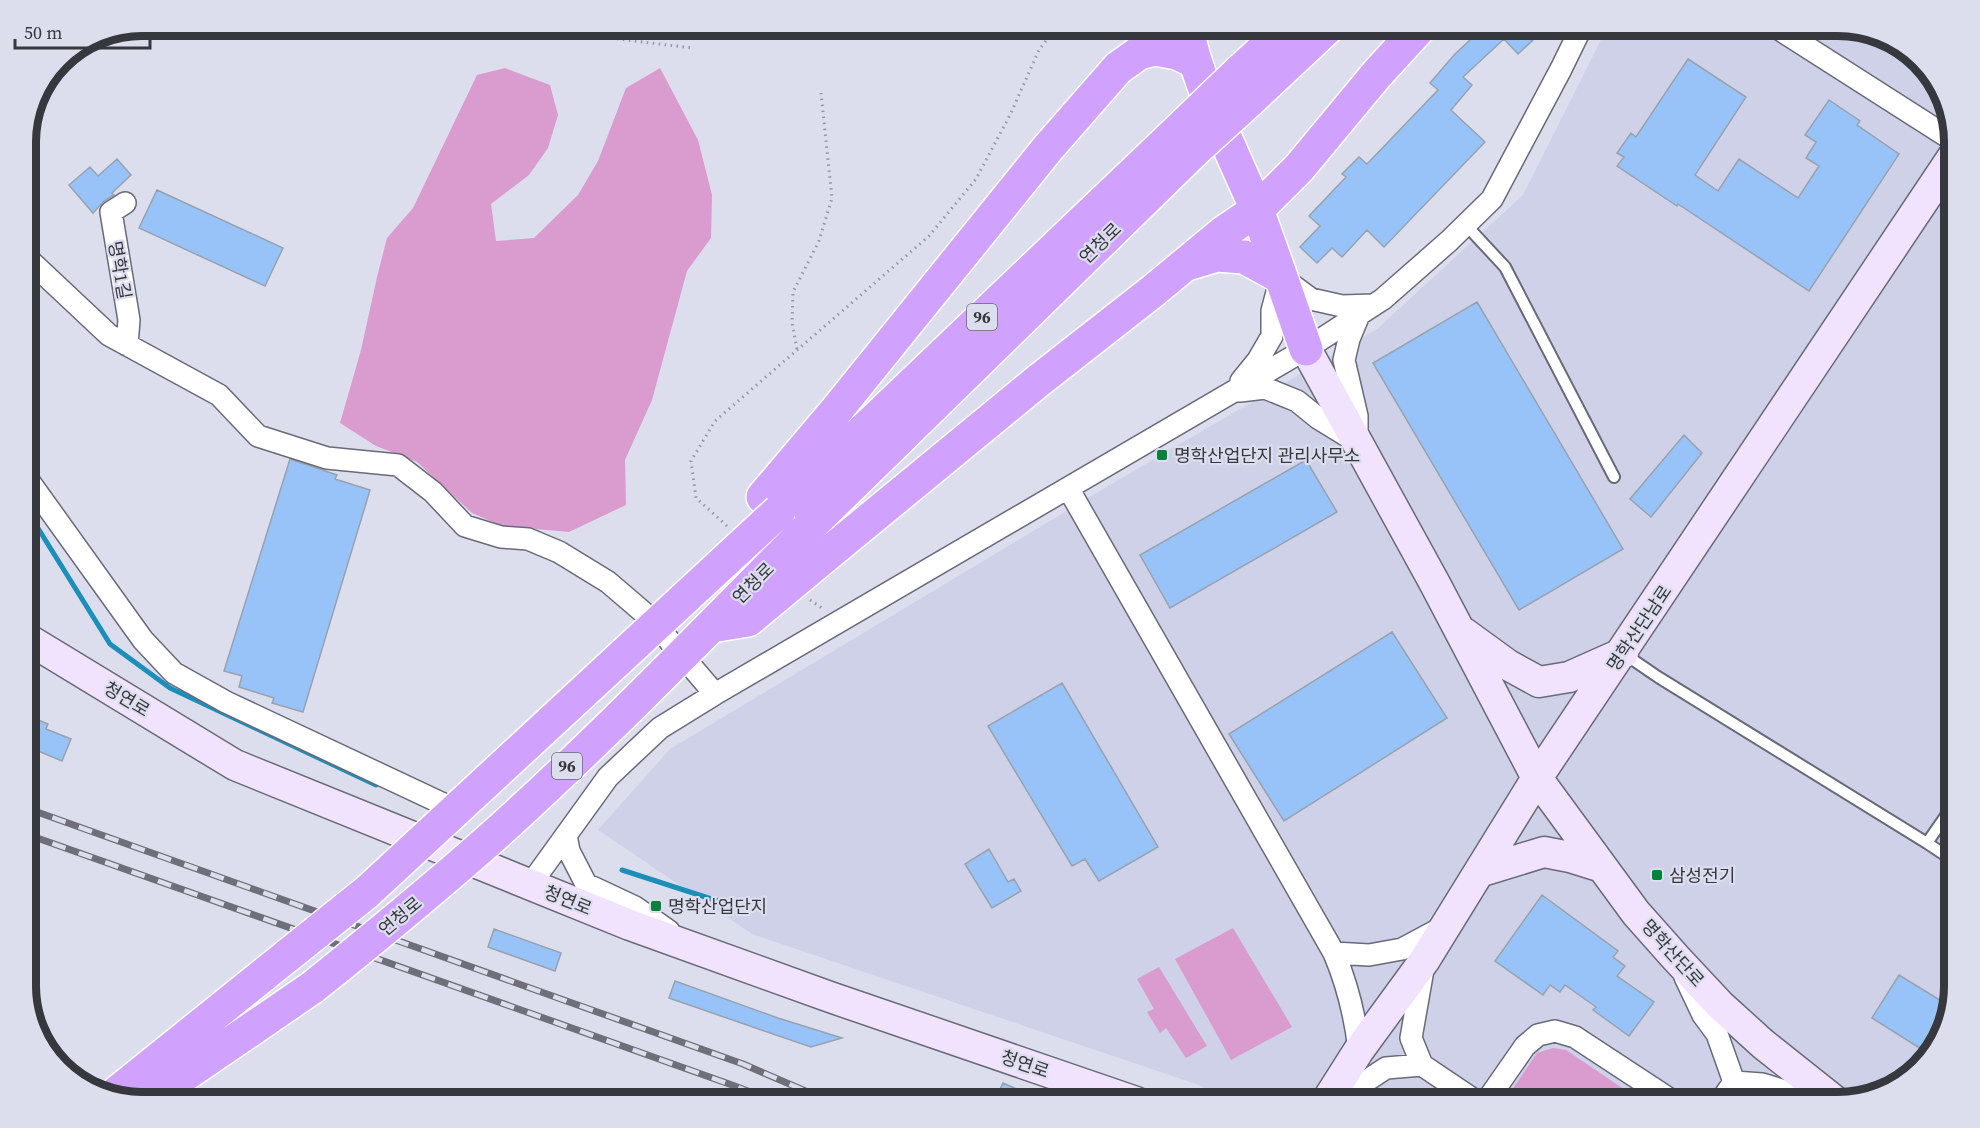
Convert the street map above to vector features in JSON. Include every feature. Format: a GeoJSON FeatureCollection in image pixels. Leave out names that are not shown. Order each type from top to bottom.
{"type":"FeatureCollection","features":[{"type":"Feature","properties":{"kind":"highway"},"geometry":{"type":"LineString","coordinates":[[1189,36],[1194,61],[1257,210],[1306,349]]}},
{"type":"Feature","properties":{"kind":"highway","name":"연청로"},"geometry":{"type":"LineString","coordinates":[[1245,85],[1282,36]]}},
{"type":"Feature","properties":{"kind":"highway","name":"연청로"},"geometry":{"type":"LineString","coordinates":[[121,1089],[368,892],[708,577],[771,504],[1245,85],[1315,36]]}},
{"type":"Feature","properties":{"kind":"highway"},"geometry":{"type":"LineString","coordinates":[[711,626],[748,620],[1029,388],[1223,233],[1257,210],[1294,173],[1412,36]]}},
{"type":"Feature","properties":{"kind":"highway"},"geometry":{"type":"LineString","coordinates":[[771,504],[836,412],[1048,148],[1118,68],[1139,53],[1155,49],[1177,53],[1194,61]]}},
{"type":"Feature","properties":{"kind":"highway","name":"연청로"},"geometry":{"type":"LineString","coordinates":[[160,1092],[312,987],[389,926],[508,822],[711,626],[1190,136]]}},
{"type":"Feature","properties":{"kind":"highway"},"geometry":{"type":"LineString","coordinates":[[1281,277],[1275,230],[1281,202],[1294,173]]}},
{"type":"Feature","properties":{"kind":"highway"},"geometry":{"type":"LineString","coordinates":[[1186,264],[1217,255],[1245,257],[1281,277]]}},
{"type":"Feature","properties":{"kind":"street"},"geometry":{"type":"LineString","coordinates":[[530,885],[608,777],[660,728],[1306,349],[1383,299],[1492,199],[1577,36]]}},
{"type":"Feature","properties":{"kind":"street"},"geometry":{"type":"LineString","coordinates":[[1790,36],[1944,135]]}},
{"type":"Feature","properties":{"kind":"street","name":"명학산단남로"},"geometry":{"type":"LineString","coordinates":[[1332,1092],[1359,1050],[1424,961],[1538,778],[1944,170]]}},
{"type":"Feature","properties":{"kind":"street","name":"명학1길"},"geometry":{"type":"LineString","coordinates":[[125,203],[111,212],[129,320],[127,345]]}},
{"type":"Feature","properties":{"kind":"street"},"geometry":{"type":"LineString","coordinates":[[36,266],[109,334],[219,394],[258,436],[327,458],[398,465],[433,492],[465,526],[501,537],[528,539],[559,552],[608,582],[650,618],[715,694]]}},
{"type":"Feature","properties":{"kind":"street"},"geometry":{"type":"LineString","coordinates":[[1231,393],[1258,360],[1272,336],[1272,311],[1281,277],[1311,299],[1366,310]]}},
{"type":"Feature","properties":{"kind":"street"},"geometry":{"type":"LineString","coordinates":[[1357,442],[1357,416],[1344,360],[1349,339],[1366,310]]}},
{"type":"Feature","properties":{"kind":"street","name":"명학산단로"},"geometry":{"type":"LineString","coordinates":[[1306,349],[1538,778],[1636,913],[1676,958],[1720,1005],[1763,1044],[1823,1092]]}},
{"type":"Feature","properties":{"kind":"street"},"geometry":{"type":"LineString","coordinates":[[1231,393],[1265,388],[1297,402],[1357,442]]}},
{"type":"Feature","properties":{"kind":"street"},"geometry":{"type":"LineString","coordinates":[[1068,488],[1334,953],[1347,984],[1359,1050]]}},
{"type":"Feature","properties":{"kind":"street"},"geometry":{"type":"LineString","coordinates":[[36,491],[143,640],[174,673],[226,702],[456,810]]}},
{"type":"Feature","properties":{"kind":"street"},"geometry":{"type":"LineString","coordinates":[[1459,630],[1508,664],[1539,682],[1569,677],[1623,652]]}},
{"type":"Feature","properties":{"kind":"street","name":"청연로"},"geometry":{"type":"LineString","coordinates":[[36,644],[235,765],[630,925],[1107,1092]]}},
{"type":"Feature","properties":{"kind":"street"},"geometry":{"type":"LineString","coordinates":[[566,835],[569,851],[586,884],[635,907],[694,948]]}},
{"type":"Feature","properties":{"kind":"street"},"geometry":{"type":"LineString","coordinates":[[1479,872],[1544,852],[1602,867]]}},
{"type":"Feature","properties":{"kind":"street"},"geometry":{"type":"LineString","coordinates":[[1334,953],[1369,955],[1402,949],[1446,926]]}},
{"type":"Feature","properties":{"kind":"street"},"geometry":{"type":"LineString","coordinates":[[1676,958],[1703,1015],[1717,1034],[1734,1082]]}},
{"type":"Feature","properties":{"kind":"street"},"geometry":{"type":"LineString","coordinates":[[1424,961],[1411,1038],[1422,1065],[1462,1092]]}},
{"type":"Feature","properties":{"kind":"street"},"geometry":{"type":"LineString","coordinates":[[1493,1092],[1525,1046],[1538,1035],[1556,1031],[1575,1037],[1659,1092]]}},
{"type":"Feature","properties":{"kind":"street"},"geometry":{"type":"LineString","coordinates":[[1349,1092],[1386,1068],[1422,1065]]}},
{"type":"Feature","properties":{"kind":"street"},"geometry":{"type":"LineString","coordinates":[[1727,1092],[1734,1082]]}},
{"type":"Feature","properties":{"kind":"street"},"geometry":{"type":"LineString","coordinates":[[1734,1082],[1762,1084],[1788,1092]]}},
{"type":"Feature","properties":{"kind":"lane"},"geometry":{"type":"LineString","coordinates":[[1466,224],[1505,267],[1614,477]]}},
{"type":"Feature","properties":{"kind":"lane"},"geometry":{"type":"LineString","coordinates":[[1623,652],[1944,854]]}},
{"type":"Feature","properties":{"kind":"lane"},"geometry":{"type":"LineString","coordinates":[[1927,843],[1944,818]]}},
{"type":"Feature","properties":{"kind":"path"},"geometry":{"type":"LineString","coordinates":[[599,36],[692,48]]}},
{"type":"Feature","properties":{"kind":"path"},"geometry":{"type":"LineString","coordinates":[[731,529],[696,498],[691,461],[715,421],[928,236],[976,179],[1010,115],[1040,50],[1050,36]]}},
{"type":"Feature","properties":{"kind":"path"},"geometry":{"type":"LineString","coordinates":[[797,349],[792,323],[793,292],[819,241],[832,198],[821,93]]}},
{"type":"Feature","properties":{"kind":"path"},"geometry":{"type":"LineString","coordinates":[[808,599],[840,621]]}},
{"type":"Feature","properties":{"kind":"shaded area"},"geometry":{"type":"Polygon","coordinates":[[[1603,36],[1852,37],[1879,44],[1903,58],[1922,77],[1936,101],[1944,135],[1944,986],[1936,1027],[1922,1051],[1903,1070],[1879,1084],[1838,1092],[1211,1092],[1199,1085],[752,934],[598,830],[670,749],[1103,489],[1377,329],[1523,195],[1603,36]]]}},
{"type":"Feature","properties":{"kind":"shaded area"},"geometry":{"type":"Polygon","coordinates":[[[505,68],[550,85],[558,115],[548,148],[529,175],[491,204],[496,241],[534,238],[578,195],[598,161],[626,88],[660,68],[698,140],[712,195],[711,238],[687,271],[652,400],[625,460],[626,505],[569,532],[502,526],[472,513],[417,462],[376,446],[340,423],[361,350],[387,238],[413,208],[477,75],[505,68]]]}},
{"type":"Feature","properties":{"kind":"shaded area"},"geometry":{"type":"Polygon","coordinates":[[[1233,928],[1292,1027],[1231,1060],[1175,959],[1233,928]]]}},
{"type":"Feature","properties":{"kind":"shaded area"},"geometry":{"type":"Polygon","coordinates":[[[1159,967],[1207,1046],[1186,1058],[1166,1028],[1160,1033],[1147,1012],[1154,1009],[1137,979],[1159,967]]]}},
{"type":"Feature","properties":{"kind":"shaded area"},"geometry":{"type":"Polygon","coordinates":[[[1553,1048],[1566,1050],[1628,1092],[1510,1092],[1537,1053],[1553,1048]]]}},
{"type":"Feature","properties":{"kind":"building"},"geometry":{"type":"Polygon","coordinates":[[[1474,36],[1537,36],[1518,54],[1504,39],[1463,77],[1472,85],[1451,110],[1485,142],[1384,247],[1367,230],[1342,257],[1332,248],[1317,263],[1300,247],[1320,226],[1309,216],[1346,177],[1342,174],[1359,157],[1367,164],[1438,90],[1430,83],[1474,36]]]}},
{"type":"Feature","properties":{"kind":"building"},"geometry":{"type":"Polygon","coordinates":[[[1688,59],[1746,97],[1695,175],[1718,191],[1739,159],[1798,198],[1819,166],[1806,158],[1816,142],[1805,135],[1829,100],[1860,121],[1857,125],[1899,154],[1809,291],[1617,166],[1624,157],[1617,153],[1631,133],[1636,137],[1688,59]]]}},
{"type":"Feature","properties":{"kind":"building"},"geometry":{"type":"Polygon","coordinates":[[[117,159],[131,175],[112,193],[114,195],[104,201],[93,213],[69,185],[90,167],[98,176],[117,159]]]}},
{"type":"Feature","properties":{"kind":"building"},"geometry":{"type":"Polygon","coordinates":[[[157,190],[283,248],[265,286],[139,228],[157,190]]]}},
{"type":"Feature","properties":{"kind":"building"},"geometry":{"type":"Polygon","coordinates":[[[1477,302],[1623,549],[1519,610],[1373,363],[1477,302]]]}},
{"type":"Feature","properties":{"kind":"building"},"geometry":{"type":"Polygon","coordinates":[[[1684,435],[1702,453],[1651,517],[1630,499],[1684,435]]]}},
{"type":"Feature","properties":{"kind":"building"},"geometry":{"type":"Polygon","coordinates":[[[290,459],[337,475],[335,479],[370,490],[303,712],[272,703],[274,698],[239,687],[242,676],[224,671],[290,459]]]}},
{"type":"Feature","properties":{"kind":"building"},"geometry":{"type":"Polygon","coordinates":[[[1306,460],[1337,512],[1170,608],[1140,555],[1306,460]]]}},
{"type":"Feature","properties":{"kind":"building"},"geometry":{"type":"Polygon","coordinates":[[[1392,632],[1447,718],[1284,821],[1229,734],[1392,632]]]}},
{"type":"Feature","properties":{"kind":"building"},"geometry":{"type":"Polygon","coordinates":[[[1062,683],[1158,847],[1099,881],[1085,859],[1072,866],[988,726],[1062,683]]]}},
{"type":"Feature","properties":{"kind":"building"},"geometry":{"type":"Polygon","coordinates":[[[36,719],[48,724],[46,729],[71,739],[62,761],[36,750],[36,719]]]}},
{"type":"Feature","properties":{"kind":"building"},"geometry":{"type":"Polygon","coordinates":[[[989,849],[1008,882],[1014,879],[1021,891],[992,908],[965,864],[989,849]]]}},
{"type":"Feature","properties":{"kind":"building"},"geometry":{"type":"Polygon","coordinates":[[[1542,895],[1618,951],[1613,957],[1625,966],[1617,976],[1654,1002],[1629,1036],[1593,1010],[1596,1007],[1565,985],[1560,992],[1550,985],[1543,995],[1495,961],[1542,895]]]}},
{"type":"Feature","properties":{"kind":"building"},"geometry":{"type":"Polygon","coordinates":[[[494,929],[561,953],[555,971],[488,947],[494,929]]]}},
{"type":"Feature","properties":{"kind":"building"},"geometry":{"type":"Polygon","coordinates":[[[1899,975],[1943,1002],[1936,1027],[1923,1050],[1872,1018],[1899,975]]]}},
{"type":"Feature","properties":{"kind":"building"},"geometry":{"type":"Polygon","coordinates":[[[675,981],[842,1038],[811,1047],[669,998],[675,981]]]}},
{"type":"Feature","properties":{"kind":"building"},"geometry":{"type":"Polygon","coordinates":[[[1003,1083],[1023,1092],[998,1092],[1003,1083]]]}},
{"type":"Feature","properties":{"kind":"waterway"},"geometry":{"type":"LineString","coordinates":[[36,525],[110,644],[170,688],[376,785]]}},
{"type":"Feature","properties":{"kind":"waterway"},"geometry":{"type":"LineString","coordinates":[[622,870],[727,904]]}},
{"type":"Feature","properties":{"kind":"railway"},"geometry":{"type":"LineString","coordinates":[[36,812],[743,1064],[808,1092]]}},
{"type":"Feature","properties":{"kind":"railway"},"geometry":{"type":"LineString","coordinates":[[36,838],[750,1092]]}},
{"type":"Feature","properties":{"kind":"place","name":"명학산업단지 관리사무소"},"geometry":{"type":"Point","coordinates":[1162,455]}},
{"type":"Feature","properties":{"kind":"place","name":"삼성전기"},"geometry":{"type":"Point","coordinates":[1657,875]}},
{"type":"Feature","properties":{"kind":"place","name":"명학산업단지"},"geometry":{"type":"Point","coordinates":[656,906]}}]}
